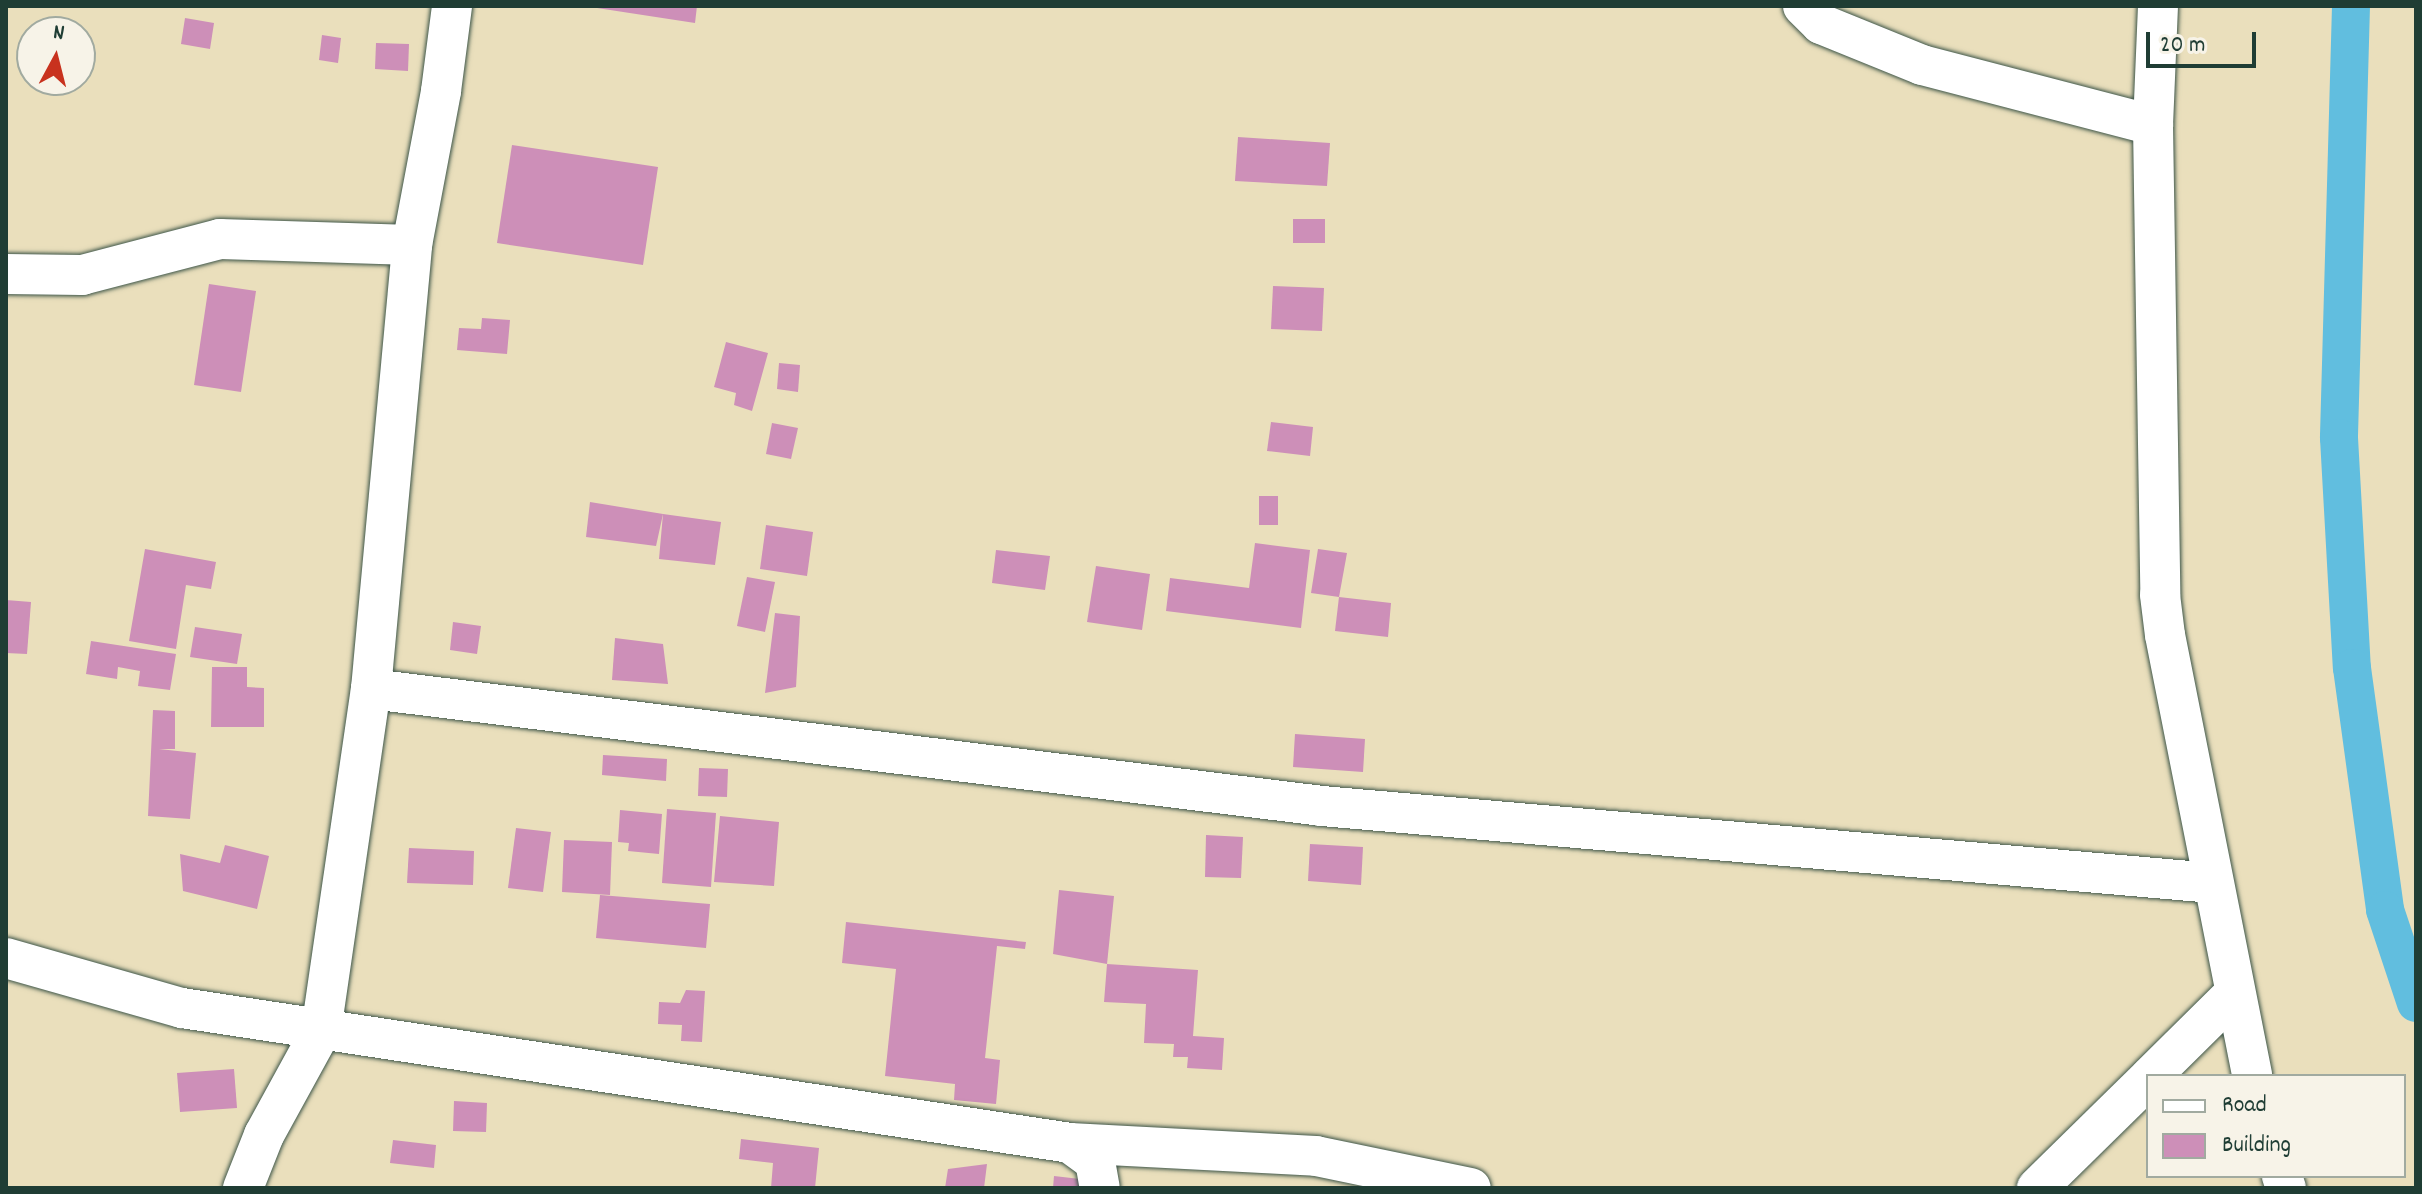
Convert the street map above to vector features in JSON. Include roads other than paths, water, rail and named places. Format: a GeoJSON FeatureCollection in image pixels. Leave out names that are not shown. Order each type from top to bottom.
{"type":"FeatureCollection","features":[{"type":"Feature","properties":{"kind":"street"},"geometry":{"type":"LineString","coordinates":[[243,1188],[264,1135],[321,1031],[371,689],[412,245],[441,91],[452,6]]}},
{"type":"Feature","properties":{"kind":"street"},"geometry":{"type":"LineString","coordinates":[[1803,6],[1821,24],[1922,65],[2153,125]]}},
{"type":"Feature","properties":{"kind":"street"},"geometry":{"type":"LineString","coordinates":[[2158,6],[2153,125],[2160,595],[2212,883],[2252,1074]]}},
{"type":"Feature","properties":{"kind":"street"},"geometry":{"type":"LineString","coordinates":[[6,274],[82,275],[220,239],[412,245]]}},
{"type":"Feature","properties":{"kind":"street"},"geometry":{"type":"LineString","coordinates":[[371,689],[1322,806],[2212,883]]}},
{"type":"Feature","properties":{"kind":"street"},"geometry":{"type":"LineString","coordinates":[[6,958],[182,1008],[321,1031],[1070,1143],[1316,1156],[1471,1188]]}},
{"type":"Feature","properties":{"kind":"street"},"geometry":{"type":"LineString","coordinates":[[2154,1074],[2234,994]]}},
{"type":"Feature","properties":{"kind":"street"},"geometry":{"type":"LineString","coordinates":[[2037,1188],[2146,1082]]}},
{"type":"Feature","properties":{"kind":"street"},"geometry":{"type":"LineString","coordinates":[[1070,1143],[1095,1161],[1100,1188]]}},
{"type":"Feature","properties":{"kind":"waterway"},"geometry":{"type":"LineString","coordinates":[[2351,6],[2339,438],[2352,668],[2385,910],[2416,1003]]}}]}
